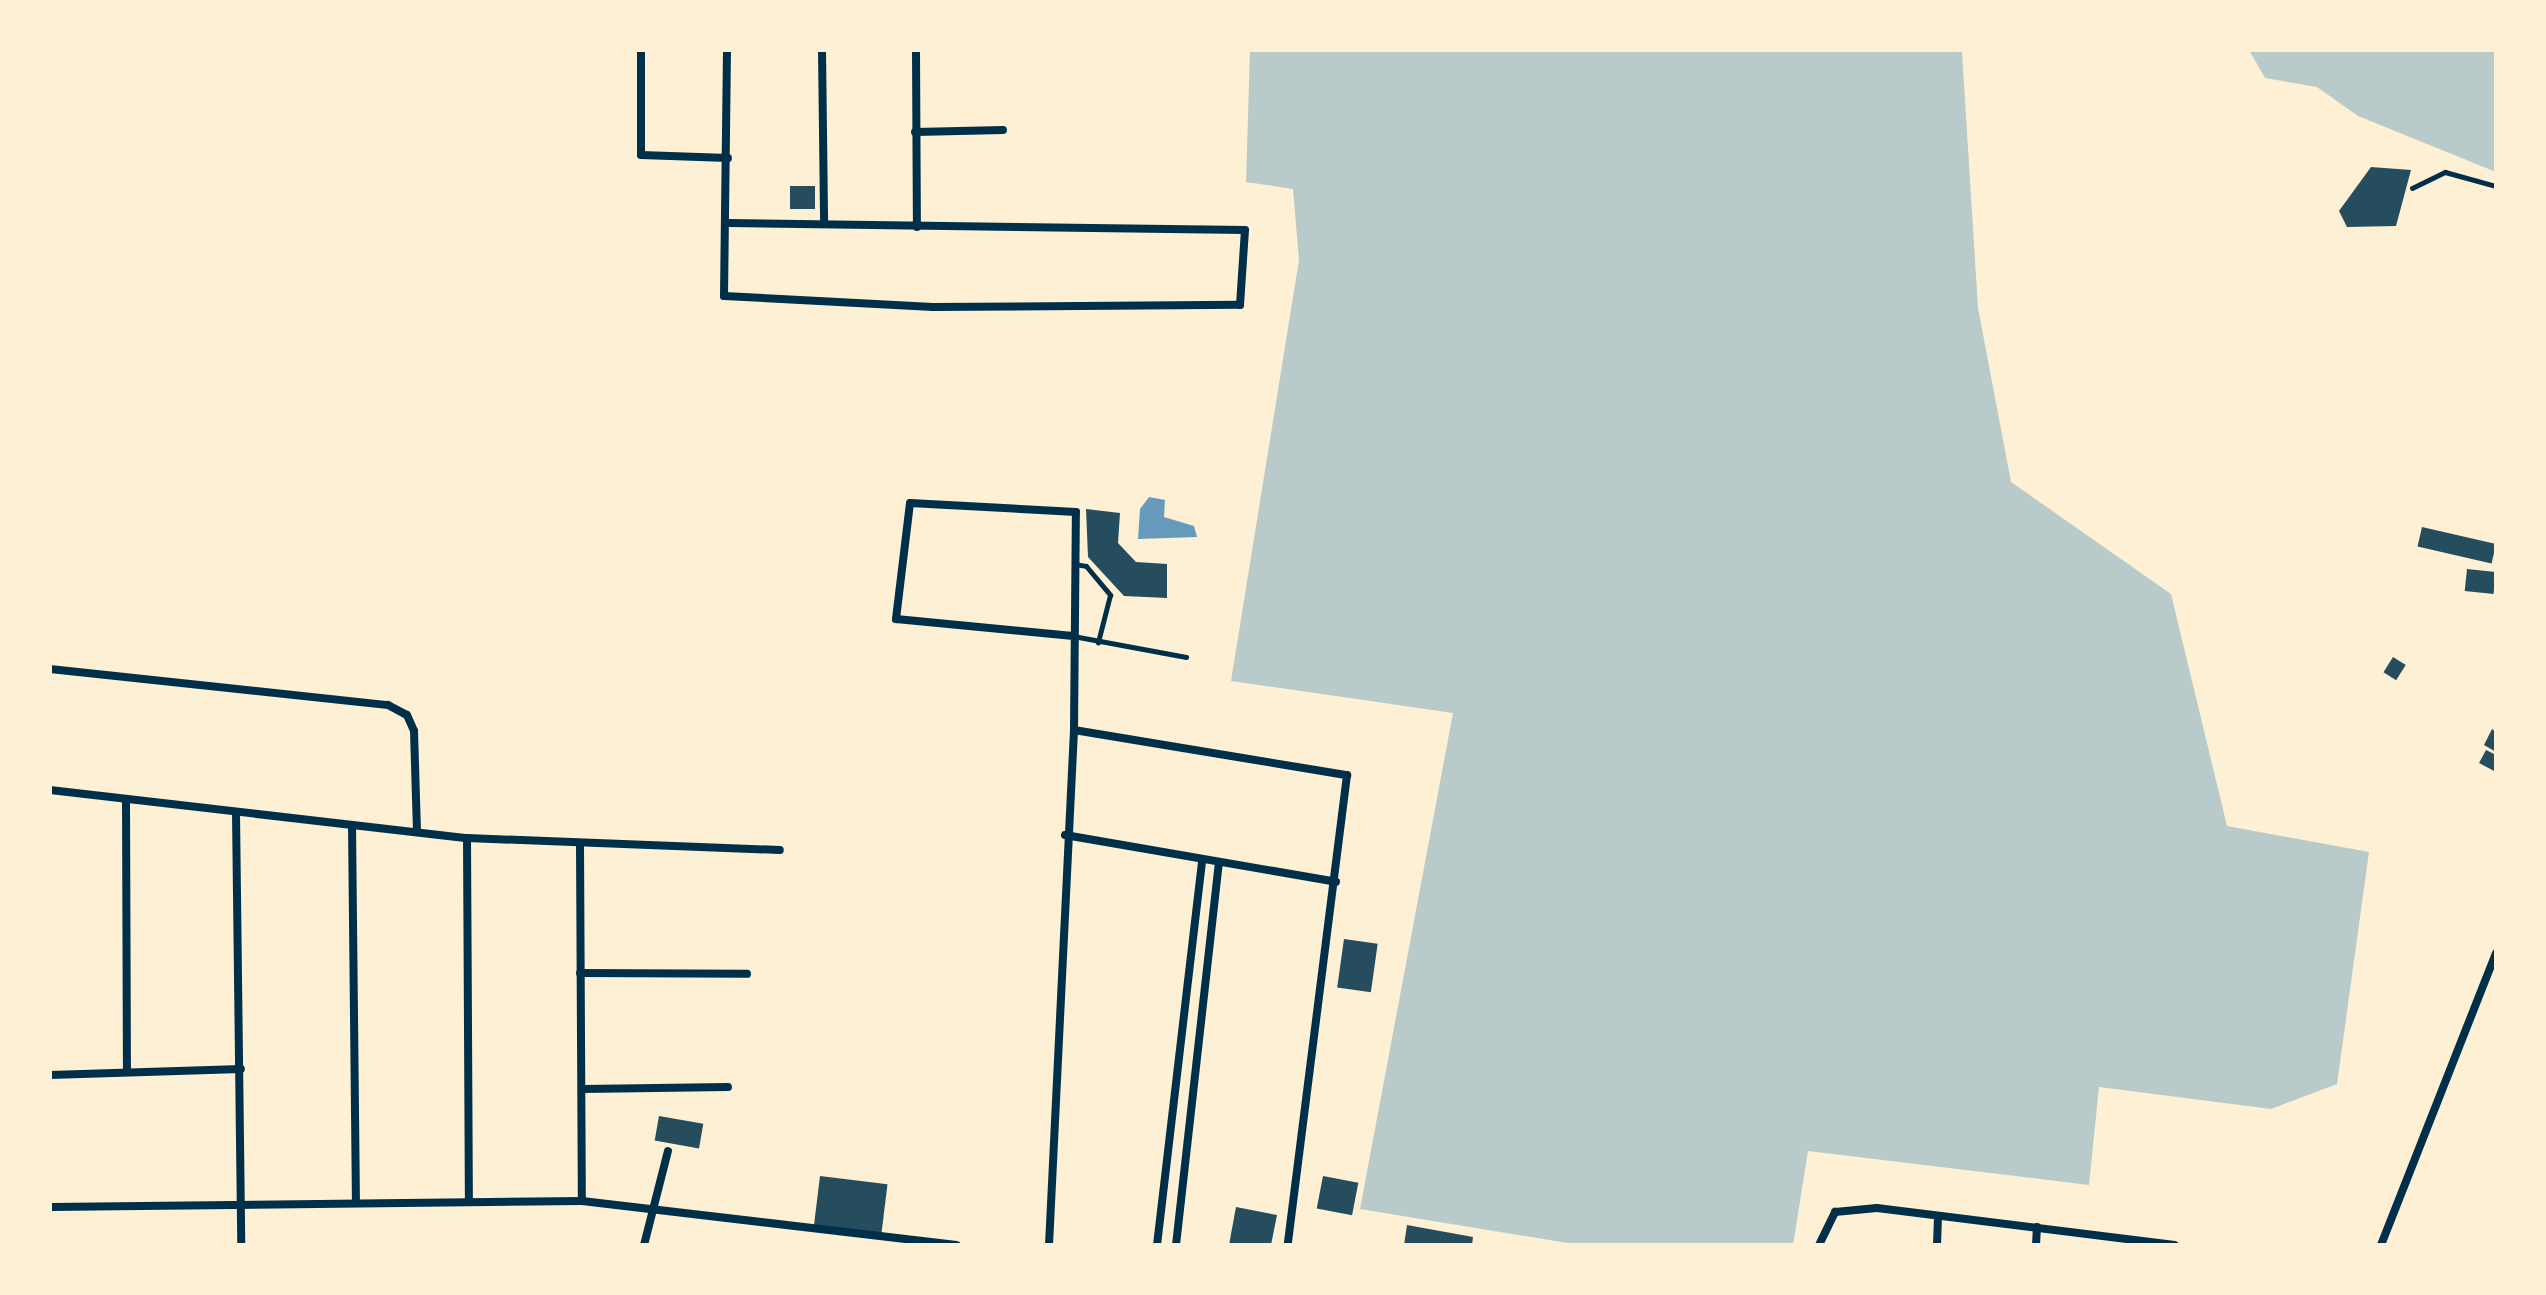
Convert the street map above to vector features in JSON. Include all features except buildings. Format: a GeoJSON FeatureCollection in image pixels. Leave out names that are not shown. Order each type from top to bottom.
{"type":"FeatureCollection","features":[{"type":"Feature","properties":{"kind":"street"},"geometry":{"type":"LineString","coordinates":[[641,50],[641,155],[728,158]]}},
{"type":"Feature","properties":{"kind":"street"},"geometry":{"type":"LineString","coordinates":[[727,50],[729,223],[724,296],[933,307],[1240,305],[1245,230],[917,227],[824,221],[729,223]]}},
{"type":"Feature","properties":{"kind":"street"},"geometry":{"type":"LineString","coordinates":[[822,50],[824,221]]}},
{"type":"Feature","properties":{"kind":"street"},"geometry":{"type":"LineString","coordinates":[[916,50],[917,227]]}},
{"type":"Feature","properties":{"kind":"street"},"geometry":{"type":"LineString","coordinates":[[915,132],[1003,130]]}},
{"type":"Feature","properties":{"kind":"street"},"geometry":{"type":"LineString","coordinates":[[1049,1245],[1065,835],[1074,730],[1076,512],[910,503],[896,619],[1073,636]]}},
{"type":"Feature","properties":{"kind":"street"},"geometry":{"type":"LineString","coordinates":[[50,669],[388,705],[407,715],[414,731],[417,831]]}},
{"type":"Feature","properties":{"kind":"street"},"geometry":{"type":"LineString","coordinates":[[1074,730],[1347,775],[1336,882],[1288,1245]]}},
{"type":"Feature","properties":{"kind":"street"},"geometry":{"type":"LineString","coordinates":[[50,790],[467,838],[580,846],[780,850]]}},
{"type":"Feature","properties":{"kind":"street"},"geometry":{"type":"LineString","coordinates":[[126,799],[127,1072]]}},
{"type":"Feature","properties":{"kind":"street"},"geometry":{"type":"LineString","coordinates":[[236,813],[241,1245]]}},
{"type":"Feature","properties":{"kind":"street"},"geometry":{"type":"LineString","coordinates":[[352,825],[356,1200]]}},
{"type":"Feature","properties":{"kind":"street"},"geometry":{"type":"LineString","coordinates":[[1065,835],[1336,882]]}},
{"type":"Feature","properties":{"kind":"street"},"geometry":{"type":"LineString","coordinates":[[467,838],[469,1200]]}},
{"type":"Feature","properties":{"kind":"street"},"geometry":{"type":"LineString","coordinates":[[580,846],[582,1201]]}},
{"type":"Feature","properties":{"kind":"street"},"geometry":{"type":"LineString","coordinates":[[1157,1245],[1202,861]]}},
{"type":"Feature","properties":{"kind":"street"},"geometry":{"type":"LineString","coordinates":[[1176,1245],[1219,864]]}},
{"type":"Feature","properties":{"kind":"street"},"geometry":{"type":"LineString","coordinates":[[2381,1245],[2496,953]]}},
{"type":"Feature","properties":{"kind":"street"},"geometry":{"type":"LineString","coordinates":[[580,973],[747,974]]}},
{"type":"Feature","properties":{"kind":"street"},"geometry":{"type":"LineString","coordinates":[[50,1075],[241,1069]]}},
{"type":"Feature","properties":{"kind":"street"},"geometry":{"type":"LineString","coordinates":[[582,1089],[728,1087]]}},
{"type":"Feature","properties":{"kind":"street"},"geometry":{"type":"LineString","coordinates":[[644,1245],[668,1151]]}},
{"type":"Feature","properties":{"kind":"street"},"geometry":{"type":"LineString","coordinates":[[50,1207],[356,1200],[582,1201],[651,1212],[956,1245]]}},
{"type":"Feature","properties":{"kind":"street"},"geometry":{"type":"LineString","coordinates":[[1819,1245],[1835,1212],[1877,1208],[1938,1221],[2037,1227],[2175,1245]]}},
{"type":"Feature","properties":{"kind":"street"},"geometry":{"type":"LineString","coordinates":[[1937,1245],[1938,1221]]}},
{"type":"Feature","properties":{"kind":"street"},"geometry":{"type":"LineString","coordinates":[[2036,1245],[2037,1227]]}},
{"type":"Feature","properties":{"kind":"lane"},"geometry":{"type":"LineString","coordinates":[[2412,188],[2445,172],[2496,186]]}},
{"type":"Feature","properties":{"kind":"lane"},"geometry":{"type":"LineString","coordinates":[[1074,564],[1086,566],[1110,595],[1098,642]]}},
{"type":"Feature","properties":{"kind":"lane"},"geometry":{"type":"LineString","coordinates":[[1073,636],[1186,657]]}},
{"type":"Feature","properties":{"kind":"shaded area"},"geometry":{"type":"Polygon","coordinates":[[[1250,50],[2005,50],[1962,52],[1978,308],[2011,482],[2171,594],[2227,826],[2369,852],[2337,1084],[2271,1109],[2099,1087],[2089,1185],[1808,1151],[1793,1245],[1580,1245],[1360,1209],[1453,713],[1231,681],[1299,260],[1293,189],[1246,182],[1250,50]]]}},
{"type":"Feature","properties":{"kind":"shaded area"},"geometry":{"type":"Polygon","coordinates":[[[2249,50],[2496,50],[2496,172],[2358,116],[2317,87],[2265,78],[2249,50]]]}},
{"type":"Feature","properties":{"kind":"water"},"geometry":{"type":"Polygon","coordinates":[[[1149,497],[1165,500],[1164,517],[1194,526],[1197,537],[1138,539],[1140,509],[1149,497]]]}}]}
